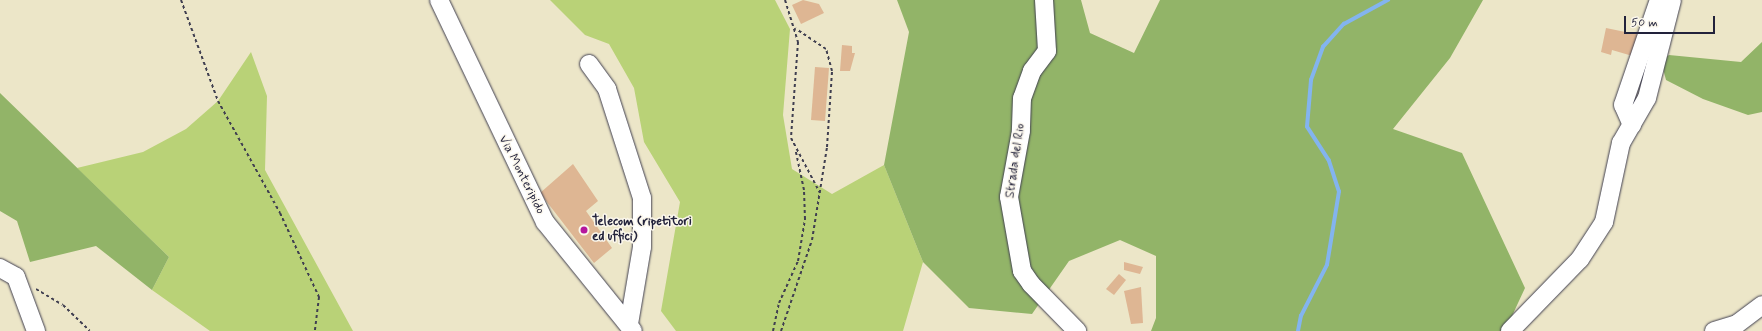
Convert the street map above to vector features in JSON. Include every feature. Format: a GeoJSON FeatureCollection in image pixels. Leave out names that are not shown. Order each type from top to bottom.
{"type":"FeatureCollection","features":[{"type":"Feature","properties":{"kind":"street","name":"Via Monteripido"},"geometry":{"type":"LineString","coordinates":[[439,0],[545,222],[631,328]]}},
{"type":"Feature","properties":{"kind":"street","name":"Strada del Rio"},"geometry":{"type":"LineString","coordinates":[[1044,0],[1047,51],[1032,71],[1022,98],[1021,131],[1009,197],[1022,270],[1030,284],[1078,331]]}},
{"type":"Feature","properties":{"kind":"street"},"geometry":{"type":"LineString","coordinates":[[1632,124],[1623,105],[1659,0]]}},
{"type":"Feature","properties":{"kind":"street"},"geometry":{"type":"LineString","coordinates":[[1510,331],[1580,259],[1604,222],[1621,143],[1647,98],[1672,0]]}},
{"type":"Feature","properties":{"kind":"street"},"geometry":{"type":"LineString","coordinates":[[589,64],[607,89],[642,198],[642,247],[631,328]]}},
{"type":"Feature","properties":{"kind":"street"},"geometry":{"type":"LineString","coordinates":[[0,268],[16,277],[36,331]]}},
{"type":"Feature","properties":{"kind":"street"},"geometry":{"type":"LineString","coordinates":[[1714,331],[1737,324],[1762,305]]}},
{"type":"Feature","properties":{"kind":"path"},"geometry":{"type":"LineString","coordinates":[[181,0],[218,101],[280,213],[319,297],[315,331]]}},
{"type":"Feature","properties":{"kind":"path"},"geometry":{"type":"LineString","coordinates":[[773,331],[779,303],[798,261],[805,219],[804,190],[790,119],[798,42],[795,28],[784,0]]}},
{"type":"Feature","properties":{"kind":"path"},"geometry":{"type":"LineString","coordinates":[[781,331],[808,256],[820,193],[832,71],[826,49],[795,28]]}},
{"type":"Feature","properties":{"kind":"path"},"geometry":{"type":"LineString","coordinates":[[795,149],[820,193]]}},
{"type":"Feature","properties":{"kind":"path"},"geometry":{"type":"LineString","coordinates":[[16,277],[63,305],[90,331]]}},
{"type":"Feature","properties":{"kind":"green space"},"geometry":{"type":"Polygon","coordinates":[[[550,0],[775,0],[790,29],[783,115],[792,169],[832,194],[884,165],[923,262],[903,331],[676,331],[661,311],[680,202],[644,142],[634,88],[609,44],[585,35],[550,0]]]}},
{"type":"Feature","properties":{"kind":"green space"},"geometry":{"type":"Polygon","coordinates":[[[897,0],[1081,0],[1090,33],[1134,53],[1160,0],[1483,0],[1450,58],[1393,129],[1462,153],[1525,288],[1505,331],[1151,331],[1156,318],[1156,256],[1120,240],[1069,261],[1032,314],[969,308],[923,262],[884,165],[909,32],[897,0]]]}},
{"type":"Feature","properties":{"kind":"green space"},"geometry":{"type":"Polygon","coordinates":[[[1762,42],[1762,112],[1748,115],[1703,99],[1666,80],[1661,61],[1669,55],[1741,62],[1762,42]]]}},
{"type":"Feature","properties":{"kind":"green space"},"geometry":{"type":"Polygon","coordinates":[[[251,52],[267,96],[265,170],[353,331],[210,331],[152,290],[169,257],[77,168],[143,152],[186,129],[218,101],[251,52]]]}},
{"type":"Feature","properties":{"kind":"green space"},"geometry":{"type":"Polygon","coordinates":[[[0,93],[169,257],[152,290],[96,246],[30,262],[17,221],[0,211],[0,93]]]}},
{"type":"Feature","properties":{"kind":"building"},"geometry":{"type":"Polygon","coordinates":[[[803,0],[819,4],[824,13],[801,24],[792,5],[803,0]]]}},
{"type":"Feature","properties":{"kind":"building"},"geometry":{"type":"Polygon","coordinates":[[[1606,28],[1640,35],[1636,57],[1612,50],[1611,55],[1601,52],[1606,28]]]}},
{"type":"Feature","properties":{"kind":"building"},"geometry":{"type":"Polygon","coordinates":[[[842,45],[852,46],[852,53],[855,53],[850,71],[840,71],[842,45]]]}},
{"type":"Feature","properties":{"kind":"building"},"geometry":{"type":"Polygon","coordinates":[[[815,67],[829,68],[825,121],[811,120],[815,67]]]}},
{"type":"Feature","properties":{"kind":"building","name":"Telecom (ripetitori ed uffici)"},"geometry":{"type":"Polygon","coordinates":[[[573,164],[598,201],[586,211],[612,248],[594,263],[540,193],[573,164]]]}},
{"type":"Feature","properties":{"kind":"building"},"geometry":{"type":"Polygon","coordinates":[[[1124,262],[1143,267],[1140,274],[1124,270],[1124,262]]]}},
{"type":"Feature","properties":{"kind":"building"},"geometry":{"type":"Polygon","coordinates":[[[1119,274],[1126,280],[1114,295],[1106,289],[1119,274]]]}},
{"type":"Feature","properties":{"kind":"building"},"geometry":{"type":"Polygon","coordinates":[[[1141,287],[1143,323],[1131,324],[1124,291],[1141,287]]]}},
{"type":"Feature","properties":{"kind":"waterway"},"geometry":{"type":"LineString","coordinates":[[1298,331],[1301,316],[1327,265],[1339,192],[1329,161],[1307,127],[1311,80],[1323,47],[1344,24],[1388,0]]}},
{"type":"Feature","properties":{"kind":"place","name":"Telecom (ripetitori ed uffici)"},"geometry":{"type":"Point","coordinates":[584,230]}}]}
